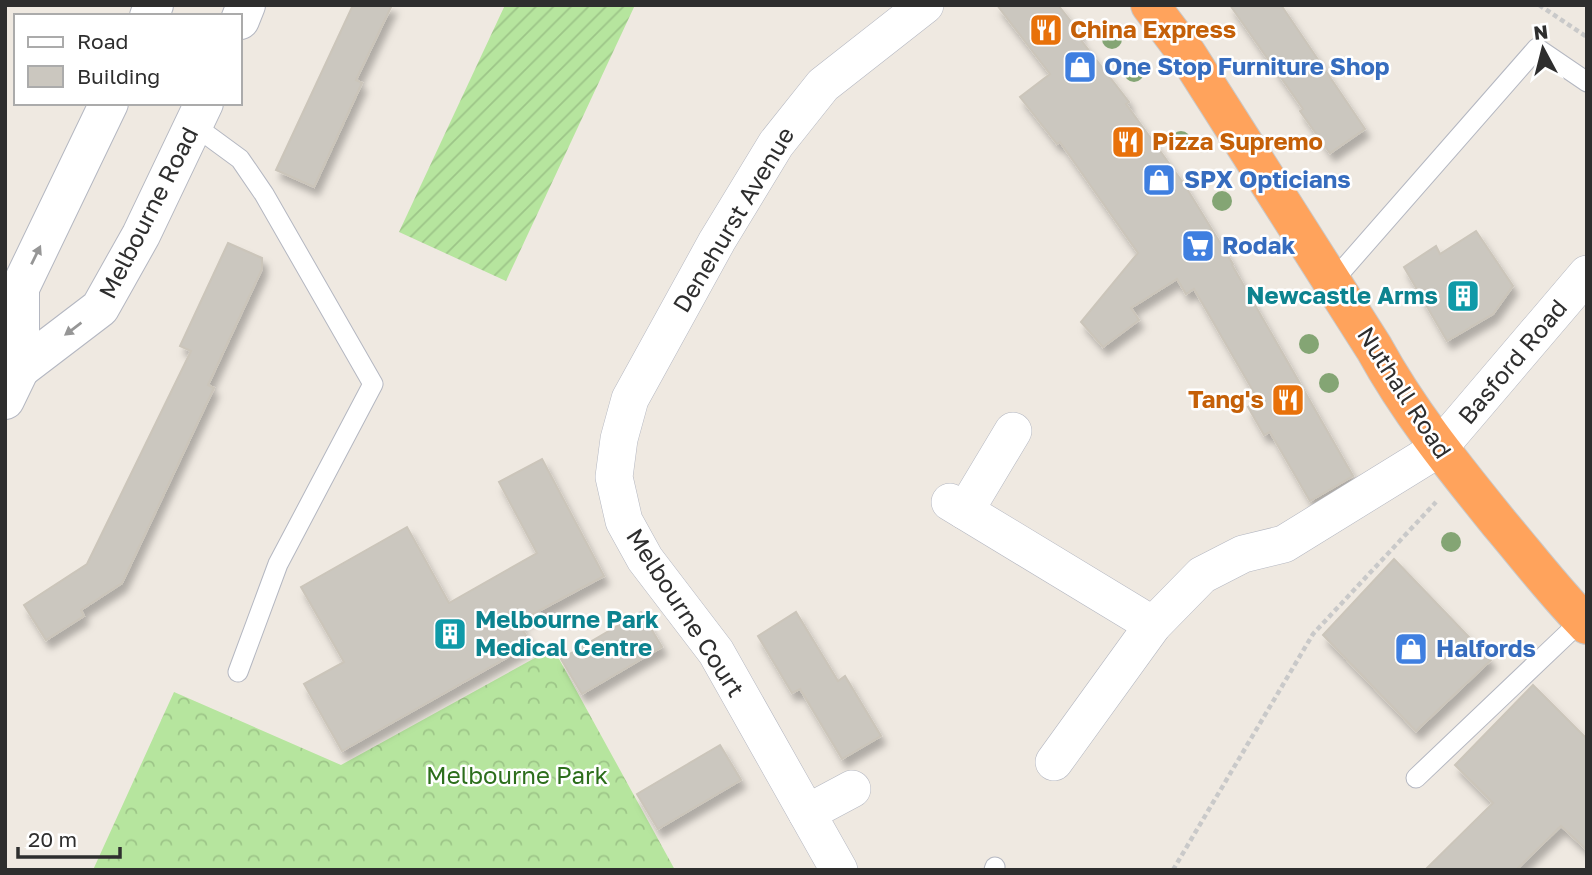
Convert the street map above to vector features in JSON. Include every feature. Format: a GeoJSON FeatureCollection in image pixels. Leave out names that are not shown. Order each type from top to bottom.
{"type":"FeatureCollection","features":[{"type":"Feature","properties":{"kind":"highway","name":"Nuthall Road"},"geometry":{"type":"LineString","coordinates":[[1150,5],[1187,54],[1392,380],[1449,463],[1584,622]]}},
{"type":"Feature","properties":{"kind":"street","name":"Denehurst Avenue"},"geometry":{"type":"LineString","coordinates":[[619,439],[630,399],[717,241],[776,144],[823,85],[925,5]]}},
{"type":"Feature","properties":{"kind":"street","name":"Melbourne Road"},"geometry":{"type":"LineString","coordinates":[[10,377],[20,288],[108,105]]}},
{"type":"Feature","properties":{"kind":"street","name":"Melbourne Road"},"geometry":{"type":"LineString","coordinates":[[10,377],[100,308],[141,235],[199,115]]}},
{"type":"Feature","properties":{"kind":"street","name":"Basford Road"},"geometry":{"type":"LineString","coordinates":[[1054,762],[1153,625],[1202,575],[1243,554],[1284,544],[1449,463],[1587,274]]}},
{"type":"Feature","properties":{"kind":"street"},"geometry":{"type":"LineString","coordinates":[[1013,431],[958,507],[1153,625]]}},
{"type":"Feature","properties":{"kind":"street","name":"Melbourne Court"},"geometry":{"type":"LineString","coordinates":[[619,439],[614,477],[624,521],[645,559],[716,652],[839,870]]}},
{"type":"Feature","properties":{"kind":"street"},"geometry":{"type":"LineString","coordinates":[[807,813],[852,789]]}},
{"type":"Feature","properties":{"kind":"lane"},"geometry":{"type":"LineString","coordinates":[[1332,282],[1537,48],[1587,82]]}},
{"type":"Feature","properties":{"kind":"lane"},"geometry":{"type":"LineString","coordinates":[[199,115],[240,159],[264,194],[373,384],[278,564],[238,672]]}},
{"type":"Feature","properties":{"kind":"lane"},"geometry":{"type":"LineString","coordinates":[[1416,778],[1584,622]]}},
{"type":"Feature","properties":{"kind":"path"},"geometry":{"type":"LineString","coordinates":[[1539,5],[1587,37]]}},
{"type":"Feature","properties":{"kind":"path"},"geometry":{"type":"LineString","coordinates":[[1173,870],[1313,634],[1449,463]]}},
{"type":"Feature","properties":{"kind":"green space"},"geometry":{"type":"Polygon","coordinates":[[[505,5],[635,5],[506,281],[399,232],[505,5]]]}},
{"type":"Feature","properties":{"kind":"green space","name":"Melbourne Park"},"geometry":{"type":"Polygon","coordinates":[[[553,648],[675,870],[93,870],[174,692],[341,765],[553,648]]]}},
{"type":"Feature","properties":{"kind":"building"},"geometry":{"type":"Polygon","coordinates":[[[353,5],[392,5],[356,80],[362,83],[314,187],[276,170],[353,5]]]}},
{"type":"Feature","properties":{"kind":"building"},"geometry":{"type":"Polygon","coordinates":[[[997,5],[1058,5],[1080,33],[1077,35],[1129,102],[1126,104],[1184,184],[1233,264],[1353,476],[1310,501],[1270,432],[1264,435],[1248,407],[1259,401],[1194,289],[1186,294],[1177,279],[1131,308],[1139,320],[1103,347],[1081,322],[1138,253],[1060,142],[1057,144],[1020,97],[1050,74],[997,5]]]}},
{"type":"Feature","properties":{"kind":"building"},"geometry":{"type":"Polygon","coordinates":[[[1230,5],[1281,5],[1365,129],[1330,153],[1300,111],[1303,109],[1230,5]]]}},
{"type":"Feature","properties":{"kind":"building","name":"Newcastle Arms"},"geometry":{"type":"Polygon","coordinates":[[[1476,231],[1513,286],[1493,314],[1447,341],[1404,267],[1436,246],[1440,254],[1476,231]]]}},
{"type":"Feature","properties":{"kind":"building"},"geometry":{"type":"Polygon","coordinates":[[[228,243],[262,258],[262,269],[208,385],[214,388],[122,583],[81,610],[84,616],[46,640],[24,605],[87,564],[191,351],[180,346],[228,243]]]}},
{"type":"Feature","properties":{"kind":"building","name":"Melbourne Park Medical Centre"},"geometry":{"type":"Polygon","coordinates":[[[542,459],[604,576],[518,622],[531,644],[342,751],[304,684],[344,662],[301,587],[407,527],[449,603],[537,553],[499,482],[542,459]]]}},
{"type":"Feature","properties":{"kind":"building"},"geometry":{"type":"Polygon","coordinates":[[[1394,559],[1491,660],[1416,731],[1323,635],[1394,559]]]}},
{"type":"Feature","properties":{"kind":"building"},"geometry":{"type":"Polygon","coordinates":[[[641,612],[662,647],[582,694],[561,659],[641,612]]]}},
{"type":"Feature","properties":{"kind":"building"},"geometry":{"type":"Polygon","coordinates":[[[796,612],[838,681],[845,676],[881,736],[842,759],[800,689],[792,693],[758,636],[796,612]]]}},
{"type":"Feature","properties":{"kind":"building"},"geometry":{"type":"Polygon","coordinates":[[[1533,685],[1587,739],[1587,850],[1561,826],[1516,870],[1425,870],[1493,803],[1455,765],[1533,685]]]}},
{"type":"Feature","properties":{"kind":"building"},"geometry":{"type":"Polygon","coordinates":[[[720,745],[741,780],[658,829],[637,794],[720,745]]]}},
{"type":"Feature","properties":{"kind":"place","name":"China Express"},"geometry":{"type":"Point","coordinates":[1046,30]}},
{"type":"Feature","properties":{"kind":"place","name":"One Stop Furniture Shop"},"geometry":{"type":"Point","coordinates":[1080,67]}},
{"type":"Feature","properties":{"kind":"place","name":"Pizza Supremo"},"geometry":{"type":"Point","coordinates":[1128,142]}},
{"type":"Feature","properties":{"kind":"place","name":"SPX Opticians"},"geometry":{"type":"Point","coordinates":[1159,180]}},
{"type":"Feature","properties":{"kind":"place","name":"Rodak"},"geometry":{"type":"Point","coordinates":[1198,246]}},
{"type":"Feature","properties":{"kind":"place","name":"Newcastle Arms"},"geometry":{"type":"Point","coordinates":[1463,296]}},
{"type":"Feature","properties":{"kind":"place","name":"Tang's"},"geometry":{"type":"Point","coordinates":[1288,400]}},
{"type":"Feature","properties":{"kind":"place","name":"Melbourne Park Medical Centre"},"geometry":{"type":"Point","coordinates":[450,634]}},
{"type":"Feature","properties":{"kind":"place","name":"Halfords"},"geometry":{"type":"Point","coordinates":[1411,649]}}]}
